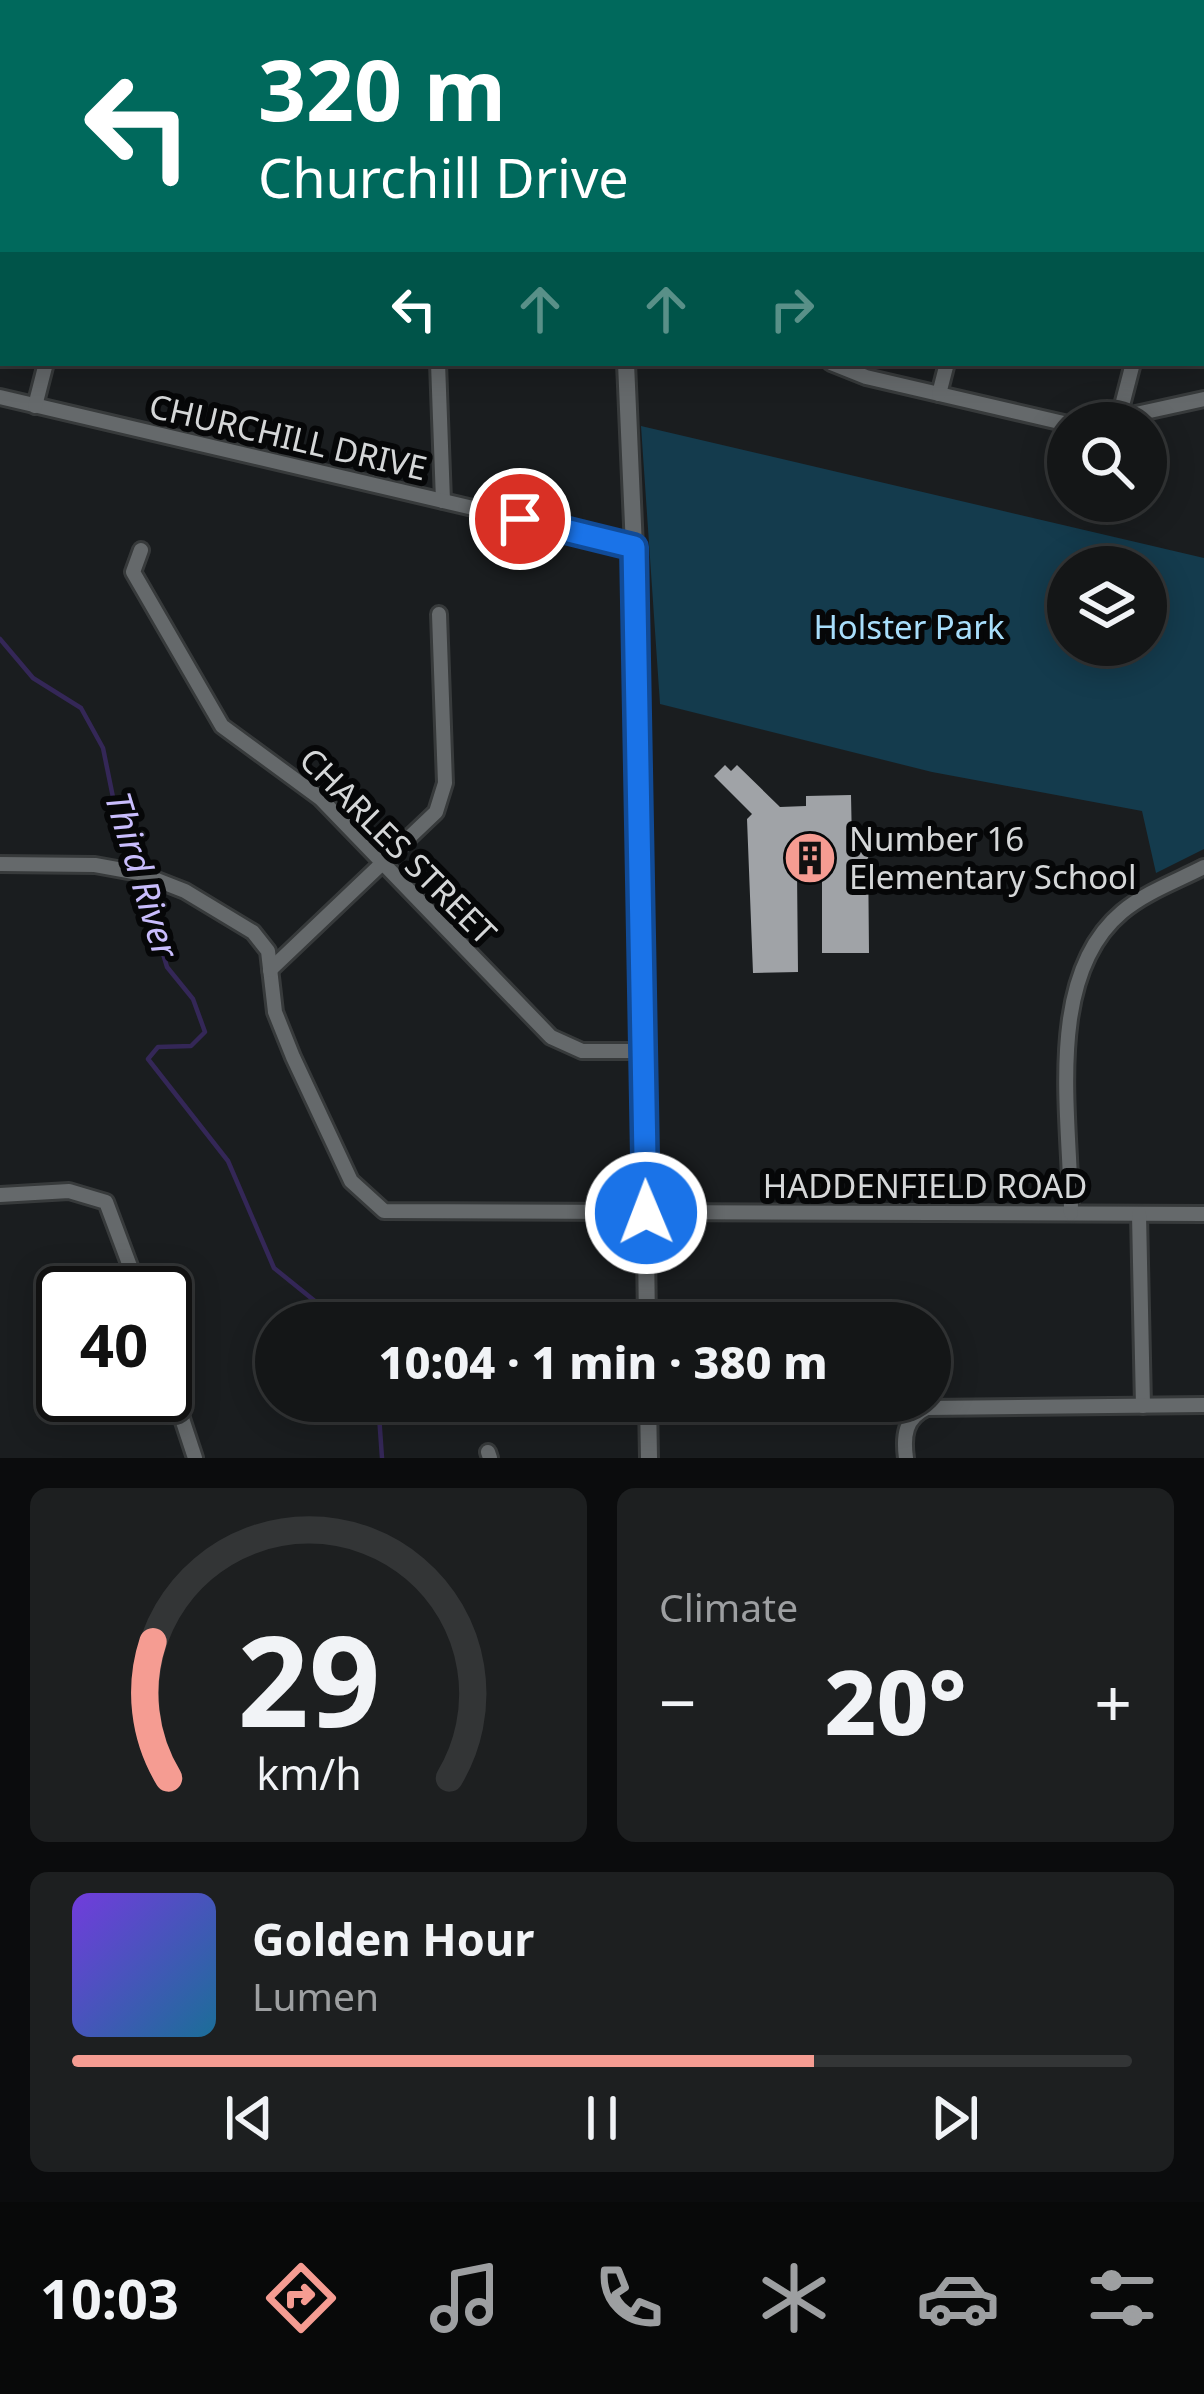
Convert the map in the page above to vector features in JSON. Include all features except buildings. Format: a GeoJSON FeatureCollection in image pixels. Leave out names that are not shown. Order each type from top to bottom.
{"type":"FeatureCollection","features":[{"type":"Feature","properties":{"kind":"street"},"geometry":{"type":"LineString","coordinates":[[35,406],[45,366]]}},
{"type":"Feature","properties":{"kind":"street"},"geometry":{"type":"LineString","coordinates":[[438,366],[443,501]]}},
{"type":"Feature","properties":{"kind":"street"},"geometry":{"type":"LineString","coordinates":[[626,366],[634,547],[647,1302]]}},
{"type":"Feature","properties":{"kind":"street"},"geometry":{"type":"LineString","coordinates":[[841,366],[1047,419]]}},
{"type":"Feature","properties":{"kind":"street"},"geometry":{"type":"LineString","coordinates":[[939,394],[946,366]]}},
{"type":"Feature","properties":{"kind":"street"},"geometry":{"type":"LineString","coordinates":[[1123,402],[1131,366]]}},
{"type":"Feature","properties":{"kind":"street","name":"CHURCHILL DRIVE"},"geometry":{"type":"LineString","coordinates":[[0,397],[634,547]]}},
{"type":"Feature","properties":{"kind":"street"},"geometry":{"type":"LineString","coordinates":[[1167,407],[1204,399]]}},
{"type":"Feature","properties":{"kind":"street","name":"CHARLES STREET"},"geometry":{"type":"LineString","coordinates":[[141,550],[134,572],[222,726],[298,779],[551,1037],[582,1051],[644,1051]]}},
{"type":"Feature","properties":{"kind":"street"},"geometry":{"type":"LineString","coordinates":[[271,970],[429,821],[444,793],[440,614]]}},
{"type":"Feature","properties":{"kind":"street"},"geometry":{"type":"LineString","coordinates":[[0,864],[95,865],[159,880],[253,932],[268,951],[271,970]]}},
{"type":"Feature","properties":{"kind":"street"},"geometry":{"type":"LineString","coordinates":[[1072,1213],[1072,991],[1090,948],[1118,914],[1204,867]]}},
{"type":"Feature","properties":{"kind":"street","name":"HADDENFIELD ROAD"},"geometry":{"type":"LineString","coordinates":[[271,970],[275,1012],[293,1057],[352,1181],[377,1208],[413,1215],[1204,1214]]}},
{"type":"Feature","properties":{"kind":"street"},"geometry":{"type":"LineString","coordinates":[[0,1195],[82,1192],[106,1202],[130,1266]]}},
{"type":"Feature","properties":{"kind":"street"},"geometry":{"type":"LineString","coordinates":[[1139,1214],[1143,1406]]}},
{"type":"Feature","properties":{"kind":"street"},"geometry":{"type":"LineString","coordinates":[[906,1458],[905,1431],[917,1413],[927,1408],[1204,1405]]}},
{"type":"Feature","properties":{"kind":"street"},"geometry":{"type":"LineString","coordinates":[[183,1422],[195,1458]]}},
{"type":"Feature","properties":{"kind":"street"},"geometry":{"type":"LineString","coordinates":[[648,1422],[649,1458]]}},
{"type":"Feature","properties":{"kind":"green space","name":"Holster Park"},"geometry":{"type":"Polygon","coordinates":[[[641,426],[1153,546],[1047,546],[1047,666],[1167,666],[1167,549],[1204,558],[1204,849],[1156,873],[1142,811],[932,772],[660,704],[641,426]]]}},
{"type":"Feature","properties":{"kind":"waterway","name":"Third River"},"geometry":{"type":"LineString","coordinates":[[0,639],[33,678],[81,708],[103,748],[117,817],[137,870]]}},
{"type":"Feature","properties":{"kind":"waterway","name":"Third River"},"geometry":{"type":"LineString","coordinates":[[141,880],[167,967],[193,999],[205,1032],[191,1046],[158,1047],[148,1059],[228,1161],[274,1268],[316,1302]]}},
{"type":"Feature","properties":{"kind":"waterway","name":"Third River"},"geometry":{"type":"LineString","coordinates":[[379,1422],[382,1458]]}},
{"type":"Feature","properties":{"kind":"place","name":"Number 16 Elementary School"},"geometry":{"type":"Point","coordinates":[810,858]}},
{"type":"Feature","properties":{"kind":"route"},"geometry":{"type":"LineString","coordinates":[[520,519],[634,547],[646,1213]]}}]}
